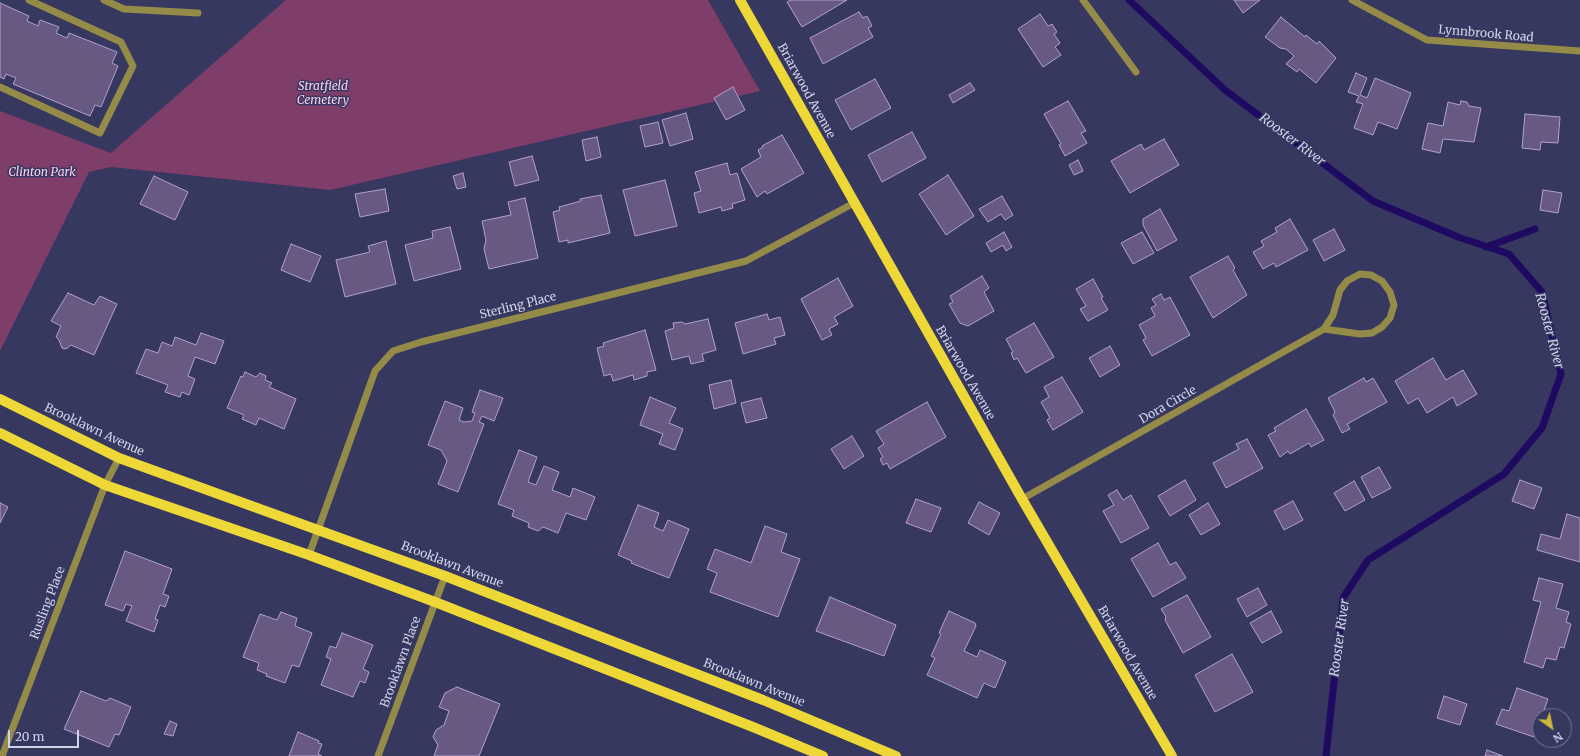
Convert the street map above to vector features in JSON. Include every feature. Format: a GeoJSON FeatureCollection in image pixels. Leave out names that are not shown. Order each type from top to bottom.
{"type":"FeatureCollection","features":[{"type":"Feature","properties":{"kind":"main road","name":"Briarwood Avenue"},"geometry":{"type":"LineString","coordinates":[[740,0],[1022,499],[1172,756]]}},
{"type":"Feature","properties":{"kind":"main road","name":"Brooklawn Avenue"},"geometry":{"type":"LineString","coordinates":[[0,399],[119,458],[445,576],[763,700],[896,756]]}},
{"type":"Feature","properties":{"kind":"main road"},"geometry":{"type":"LineString","coordinates":[[0,433],[105,485],[309,555],[435,602],[823,756]]}},
{"type":"Feature","properties":{"kind":"street"},"geometry":{"type":"LineString","coordinates":[[0,87],[100,133],[133,66],[121,42],[29,0]]}},
{"type":"Feature","properties":{"kind":"street"},"geometry":{"type":"LineString","coordinates":[[104,0],[124,9],[198,13]]}},
{"type":"Feature","properties":{"kind":"street"},"geometry":{"type":"LineString","coordinates":[[1083,0],[1136,72]]}},
{"type":"Feature","properties":{"kind":"street","name":"Lynnbrook Road"},"geometry":{"type":"LineString","coordinates":[[1352,0],[1427,40],[1580,52]]}},
{"type":"Feature","properties":{"kind":"street","name":"Sterling Place"},"geometry":{"type":"LineString","coordinates":[[309,555],[375,371],[394,351],[421,342],[746,261],[854,202]]}},
{"type":"Feature","properties":{"kind":"street"},"geometry":{"type":"LineString","coordinates":[[1360,274],[1372,275],[1382,281],[1390,292],[1394,304],[1390,318],[1382,327],[1372,332],[1360,334],[1324,329],[1333,315],[1340,290],[1347,281],[1360,274]]}},
{"type":"Feature","properties":{"kind":"street","name":"Dora Circle"},"geometry":{"type":"LineString","coordinates":[[1022,499],[1324,329]]}},
{"type":"Feature","properties":{"kind":"street","name":"Rusling Place"},"geometry":{"type":"LineString","coordinates":[[2,756],[105,485],[119,458]]}},
{"type":"Feature","properties":{"kind":"street","name":"Brooklawn Place"},"geometry":{"type":"LineString","coordinates":[[378,756],[445,576]]}},
{"type":"Feature","properties":{"kind":"green space","name":"Stratfield Cemetery"},"geometry":{"type":"Polygon","coordinates":[[[286,0],[708,0],[760,91],[330,190],[111,167],[89,172],[0,351],[0,111],[111,153],[286,0]]]}},
{"type":"Feature","properties":{"kind":"building"},"geometry":{"type":"Polygon","coordinates":[[[791,0],[847,0],[802,27],[787,2],[791,0]]]}},
{"type":"Feature","properties":{"kind":"building"},"geometry":{"type":"Polygon","coordinates":[[[1234,0],[1260,0],[1243,13],[1234,0]]]}},
{"type":"Feature","properties":{"kind":"building"},"geometry":{"type":"Polygon","coordinates":[[[0,3],[29,16],[27,21],[38,26],[40,20],[59,27],[56,33],[67,38],[69,33],[117,52],[112,63],[118,66],[101,107],[95,105],[90,116],[13,84],[16,78],[6,74],[4,79],[0,77],[0,3]]]}},
{"type":"Feature","properties":{"kind":"building"},"geometry":{"type":"Polygon","coordinates":[[[859,12],[863,18],[867,16],[872,26],[868,28],[873,37],[823,64],[810,38],[859,12]]]}},
{"type":"Feature","properties":{"kind":"building"},"geometry":{"type":"Polygon","coordinates":[[[1040,14],[1048,26],[1052,24],[1057,32],[1054,34],[1060,43],[1055,47],[1061,55],[1043,67],[1018,29],[1040,14]]]}},
{"type":"Feature","properties":{"kind":"building"},"geometry":{"type":"Polygon","coordinates":[[[1281,17],[1305,37],[1306,35],[1317,44],[1319,41],[1336,58],[1316,83],[1299,69],[1297,72],[1286,64],[1294,56],[1286,49],[1280,48],[1265,37],[1281,17]]]}},
{"type":"Feature","properties":{"kind":"building"},"geometry":{"type":"Polygon","coordinates":[[[1356,73],[1367,78],[1360,95],[1367,98],[1375,78],[1411,93],[1397,129],[1378,122],[1373,135],[1354,128],[1363,104],[1356,102],[1359,96],[1348,92],[1356,73]]]}},
{"type":"Feature","properties":{"kind":"building"},"geometry":{"type":"Polygon","coordinates":[[[875,79],[891,108],[851,130],[835,100],[875,79]]]}},
{"type":"Feature","properties":{"kind":"building"},"geometry":{"type":"Polygon","coordinates":[[[970,83],[975,90],[953,103],[949,95],[970,83]]]}},
{"type":"Feature","properties":{"kind":"building"},"geometry":{"type":"Polygon","coordinates":[[[733,87],[745,110],[726,120],[714,98],[733,87]]]}},
{"type":"Feature","properties":{"kind":"building"},"geometry":{"type":"Polygon","coordinates":[[[1068,101],[1086,131],[1081,133],[1087,143],[1065,156],[1059,145],[1061,144],[1044,114],[1068,101]]]}},
{"type":"Feature","properties":{"kind":"building"},"geometry":{"type":"Polygon","coordinates":[[[1461,101],[1467,102],[1469,106],[1481,108],[1474,142],[1443,139],[1440,153],[1422,149],[1428,123],[1443,126],[1448,102],[1460,105],[1461,101]]]}},
{"type":"Feature","properties":{"kind":"building"},"geometry":{"type":"Polygon","coordinates":[[[686,113],[693,139],[670,146],[662,120],[686,113]]]}},
{"type":"Feature","properties":{"kind":"building"},"geometry":{"type":"Polygon","coordinates":[[[1525,114],[1560,117],[1558,143],[1541,142],[1540,150],[1522,148],[1525,114]]]}},
{"type":"Feature","properties":{"kind":"building"},"geometry":{"type":"Polygon","coordinates":[[[658,122],[663,143],[645,147],[640,126],[658,122]]]}},
{"type":"Feature","properties":{"kind":"building"},"geometry":{"type":"Polygon","coordinates":[[[912,132],[926,158],[882,182],[868,155],[912,132]]]}},
{"type":"Feature","properties":{"kind":"building"},"geometry":{"type":"Polygon","coordinates":[[[782,135],[804,173],[767,194],[765,191],[757,197],[741,169],[761,157],[758,150],[763,147],[762,146],[782,135]]]}},
{"type":"Feature","properties":{"kind":"building"},"geometry":{"type":"Polygon","coordinates":[[[597,137],[601,157],[586,161],[582,140],[597,137]]]}},
{"type":"Feature","properties":{"kind":"building"},"geometry":{"type":"Polygon","coordinates":[[[1164,139],[1179,165],[1130,193],[1111,161],[1141,144],[1144,150],[1164,139]]]}},
{"type":"Feature","properties":{"kind":"building"},"geometry":{"type":"Polygon","coordinates":[[[532,156],[539,180],[515,186],[509,162],[532,156]]]}},
{"type":"Feature","properties":{"kind":"building"},"geometry":{"type":"Polygon","coordinates":[[[1078,160],[1083,171],[1074,175],[1069,165],[1078,160]]]}},
{"type":"Feature","properties":{"kind":"building"},"geometry":{"type":"Polygon","coordinates":[[[727,163],[730,175],[737,173],[745,200],[732,204],[733,208],[722,211],[721,207],[699,213],[694,193],[701,191],[695,172],[727,163]]]}},
{"type":"Feature","properties":{"kind":"building"},"geometry":{"type":"Polygon","coordinates":[[[463,173],[466,187],[457,189],[453,176],[463,173]]]}},
{"type":"Feature","properties":{"kind":"building"},"geometry":{"type":"Polygon","coordinates":[[[948,175],[974,216],[946,235],[919,194],[948,175]]]}},
{"type":"Feature","properties":{"kind":"building"},"geometry":{"type":"Polygon","coordinates":[[[154,176],[188,192],[175,220],[140,204],[154,176]]]}},
{"type":"Feature","properties":{"kind":"building"},"geometry":{"type":"Polygon","coordinates":[[[665,180],[677,226],[635,236],[623,190],[665,180]]]}},
{"type":"Feature","properties":{"kind":"building"},"geometry":{"type":"Polygon","coordinates":[[[385,189],[389,211],[360,217],[355,194],[385,189]]]}},
{"type":"Feature","properties":{"kind":"building"},"geometry":{"type":"Polygon","coordinates":[[[1543,190],[1562,193],[1558,213],[1540,210],[1543,190]]]}},
{"type":"Feature","properties":{"kind":"building"},"geometry":{"type":"Polygon","coordinates":[[[601,195],[610,233],[568,243],[568,240],[559,242],[553,212],[560,210],[559,207],[581,201],[580,199],[601,195]]]}},
{"type":"Feature","properties":{"kind":"building"},"geometry":{"type":"Polygon","coordinates":[[[1002,196],[1013,215],[1005,220],[1001,214],[988,222],[979,209],[1002,196]]]}},
{"type":"Feature","properties":{"kind":"building"},"geometry":{"type":"Polygon","coordinates":[[[525,198],[538,258],[489,269],[484,249],[486,240],[482,221],[511,215],[508,202],[525,198]]]}},
{"type":"Feature","properties":{"kind":"building"},"geometry":{"type":"Polygon","coordinates":[[[1160,209],[1177,240],[1157,251],[1143,225],[1143,219],[1160,209]]]}},
{"type":"Feature","properties":{"kind":"building"},"geometry":{"type":"Polygon","coordinates":[[[1290,219],[1308,250],[1276,267],[1274,263],[1263,269],[1253,252],[1264,246],[1261,241],[1277,232],[1275,228],[1290,219]]]}},
{"type":"Feature","properties":{"kind":"building"},"geometry":{"type":"Polygon","coordinates":[[[450,227],[461,269],[414,281],[405,245],[433,238],[432,231],[450,227]]]}},
{"type":"Feature","properties":{"kind":"building"},"geometry":{"type":"Polygon","coordinates":[[[1334,229],[1345,250],[1324,261],[1313,240],[1334,229]]]}},
{"type":"Feature","properties":{"kind":"building"},"geometry":{"type":"Polygon","coordinates":[[[1004,232],[1012,247],[1006,251],[1003,245],[991,252],[986,243],[1004,232]]]}},
{"type":"Feature","properties":{"kind":"building"},"geometry":{"type":"Polygon","coordinates":[[[1142,232],[1154,253],[1133,264],[1121,243],[1142,232]]]}},
{"type":"Feature","properties":{"kind":"building"},"geometry":{"type":"Polygon","coordinates":[[[386,241],[396,284],[345,297],[336,260],[370,252],[368,246],[386,241]]]}},
{"type":"Feature","properties":{"kind":"building"},"geometry":{"type":"Polygon","coordinates":[[[291,244],[321,256],[310,282],[281,270],[291,244]]]}},
{"type":"Feature","properties":{"kind":"building"},"geometry":{"type":"Polygon","coordinates":[[[1228,256],[1235,268],[1233,270],[1247,295],[1213,318],[1190,277],[1228,256]]]}},
{"type":"Feature","properties":{"kind":"building"},"geometry":{"type":"Polygon","coordinates":[[[982,276],[989,288],[984,292],[994,311],[968,326],[960,323],[949,304],[953,302],[950,296],[982,276]]]}},
{"type":"Feature","properties":{"kind":"building"},"geometry":{"type":"Polygon","coordinates":[[[838,278],[853,306],[834,317],[838,324],[829,329],[832,335],[822,340],[801,299],[838,278]]]}},
{"type":"Feature","properties":{"kind":"building"},"geometry":{"type":"Polygon","coordinates":[[[1093,279],[1108,310],[1088,321],[1080,309],[1086,306],[1076,289],[1093,279]]]}},
{"type":"Feature","properties":{"kind":"building"},"geometry":{"type":"Polygon","coordinates":[[[68,293],[94,305],[100,296],[117,304],[94,355],[71,345],[66,349],[62,348],[56,337],[61,326],[51,321],[68,293]]]}},
{"type":"Feature","properties":{"kind":"building"},"geometry":{"type":"Polygon","coordinates":[[[1161,294],[1164,300],[1170,297],[1190,335],[1152,356],[1143,340],[1146,338],[1139,325],[1155,316],[1151,308],[1156,305],[1152,299],[1161,294]]]}},
{"type":"Feature","properties":{"kind":"building"},"geometry":{"type":"Polygon","coordinates":[[[767,314],[769,320],[780,317],[785,335],[774,338],[776,344],[743,354],[735,323],[767,314]]]}},
{"type":"Feature","properties":{"kind":"building"},"geometry":{"type":"Polygon","coordinates":[[[708,319],[716,350],[702,354],[704,361],[691,364],[689,356],[672,360],[665,331],[674,328],[673,323],[682,322],[685,324],[708,319]]]}},
{"type":"Feature","properties":{"kind":"building"},"geometry":{"type":"Polygon","coordinates":[[[1034,323],[1054,357],[1026,373],[1017,358],[1014,360],[1011,353],[1013,352],[1006,339],[1034,323]]]}},
{"type":"Feature","properties":{"kind":"building"},"geometry":{"type":"Polygon","coordinates":[[[645,330],[656,370],[647,372],[647,376],[634,380],[633,375],[613,381],[611,374],[604,376],[597,348],[604,346],[603,343],[645,330]]]}},
{"type":"Feature","properties":{"kind":"building"},"geometry":{"type":"Polygon","coordinates":[[[201,333],[224,341],[215,364],[195,357],[188,376],[195,379],[189,395],[182,392],[180,397],[165,392],[168,385],[136,373],[146,349],[158,353],[162,342],[172,346],[175,337],[196,345],[201,333]]]}},
{"type":"Feature","properties":{"kind":"building"},"geometry":{"type":"Polygon","coordinates":[[[1110,346],[1120,365],[1100,377],[1089,358],[1110,346]]]}},
{"type":"Feature","properties":{"kind":"building"},"geometry":{"type":"Polygon","coordinates":[[[1433,358],[1446,380],[1463,370],[1477,394],[1457,406],[1453,397],[1427,413],[1418,398],[1408,404],[1395,381],[1433,358]]]}},
{"type":"Feature","properties":{"kind":"building"},"geometry":{"type":"Polygon","coordinates":[[[245,372],[256,377],[260,373],[266,376],[265,380],[272,383],[269,387],[296,399],[284,429],[259,418],[256,425],[242,419],[244,415],[227,408],[241,376],[243,377],[245,372]]]}},
{"type":"Feature","properties":{"kind":"building"},"geometry":{"type":"Polygon","coordinates":[[[1062,377],[1083,412],[1053,430],[1047,420],[1050,418],[1041,402],[1049,397],[1044,387],[1062,377]]]}},
{"type":"Feature","properties":{"kind":"building"},"geometry":{"type":"Polygon","coordinates":[[[1364,378],[1366,382],[1373,378],[1387,402],[1347,424],[1350,429],[1342,433],[1333,415],[1335,412],[1328,398],[1364,378]]]}},
{"type":"Feature","properties":{"kind":"building"},"geometry":{"type":"Polygon","coordinates":[[[731,380],[736,403],[714,409],[709,385],[731,380]]]}},
{"type":"Feature","properties":{"kind":"building"},"geometry":{"type":"Polygon","coordinates":[[[480,390],[503,398],[494,421],[482,416],[479,422],[484,424],[458,492],[438,484],[447,461],[441,450],[428,445],[445,401],[463,408],[459,420],[464,422],[472,421],[475,413],[472,412],[480,390]]]}},
{"type":"Feature","properties":{"kind":"building"},"geometry":{"type":"Polygon","coordinates":[[[650,397],[676,408],[669,423],[683,429],[675,450],[659,444],[663,434],[640,425],[650,397]]]}},
{"type":"Feature","properties":{"kind":"building"},"geometry":{"type":"Polygon","coordinates":[[[761,398],[767,418],[746,423],[741,403],[761,398]]]}},
{"type":"Feature","properties":{"kind":"building"},"geometry":{"type":"Polygon","coordinates":[[[927,402],[946,437],[890,469],[887,463],[883,465],[880,459],[883,457],[878,448],[884,444],[876,431],[927,402]]]}},
{"type":"Feature","properties":{"kind":"building"},"geometry":{"type":"Polygon","coordinates":[[[1306,409],[1324,440],[1311,447],[1309,443],[1290,454],[1288,451],[1280,457],[1268,435],[1276,431],[1274,428],[1306,409]]]}},
{"type":"Feature","properties":{"kind":"building"},"geometry":{"type":"Polygon","coordinates":[[[852,436],[864,456],[844,469],[831,449],[852,436]]]}},
{"type":"Feature","properties":{"kind":"building"},"geometry":{"type":"Polygon","coordinates":[[[1247,439],[1263,468],[1226,488],[1213,463],[1239,449],[1236,444],[1247,439]]]}},
{"type":"Feature","properties":{"kind":"building"},"geometry":{"type":"Polygon","coordinates":[[[519,450],[537,457],[528,482],[536,485],[544,466],[559,472],[552,490],[570,497],[573,488],[595,497],[586,520],[566,513],[558,533],[543,527],[538,531],[528,527],[529,523],[512,516],[514,510],[498,504],[519,450]]]}},
{"type":"Feature","properties":{"kind":"building"},"geometry":{"type":"Polygon","coordinates":[[[1379,467],[1391,488],[1372,498],[1361,477],[1379,467]]]}},
{"type":"Feature","properties":{"kind":"building"},"geometry":{"type":"Polygon","coordinates":[[[1185,480],[1196,500],[1170,516],[1158,496],[1185,480]]]}},
{"type":"Feature","properties":{"kind":"building"},"geometry":{"type":"Polygon","coordinates":[[[1520,480],[1542,488],[1534,509],[1512,501],[1520,480]]]}},
{"type":"Feature","properties":{"kind":"building"},"geometry":{"type":"Polygon","coordinates":[[[1354,481],[1365,500],[1345,511],[1334,493],[1354,481]]]}},
{"type":"Feature","properties":{"kind":"building"},"geometry":{"type":"Polygon","coordinates":[[[1117,490],[1123,500],[1131,495],[1149,528],[1121,543],[1103,511],[1114,505],[1108,495],[1117,490]]]}},
{"type":"Feature","properties":{"kind":"building"},"geometry":{"type":"Polygon","coordinates":[[[916,499],[941,508],[931,532],[906,523],[916,499]]]}},
{"type":"Feature","properties":{"kind":"building"},"geometry":{"type":"Polygon","coordinates":[[[1293,501],[1303,520],[1284,530],[1274,511],[1293,501]]]}},
{"type":"Feature","properties":{"kind":"building"},"geometry":{"type":"Polygon","coordinates":[[[979,502],[1000,513],[989,535],[968,523],[979,502]]]}},
{"type":"Feature","properties":{"kind":"building"},"geometry":{"type":"Polygon","coordinates":[[[0,503],[8,507],[0,523],[0,503]]]}},
{"type":"Feature","properties":{"kind":"building"},"geometry":{"type":"Polygon","coordinates":[[[1208,503],[1220,524],[1201,535],[1189,515],[1208,503]]]}},
{"type":"Feature","properties":{"kind":"building"},"geometry":{"type":"Polygon","coordinates":[[[638,505],[659,513],[654,527],[663,531],[668,520],[689,529],[669,578],[631,563],[632,561],[618,555],[638,505]]]}},
{"type":"Feature","properties":{"kind":"building"},"geometry":{"type":"Polygon","coordinates":[[[1567,514],[1580,518],[1580,562],[1537,550],[1541,534],[1560,539],[1567,514]]]}},
{"type":"Feature","properties":{"kind":"building"},"geometry":{"type":"Polygon","coordinates":[[[765,526],[787,534],[781,552],[800,559],[778,617],[710,592],[717,573],[707,569],[715,549],[751,563],[765,526]]]}},
{"type":"Feature","properties":{"kind":"building"},"geometry":{"type":"Polygon","coordinates":[[[1158,543],[1170,565],[1176,562],[1186,578],[1153,597],[1131,559],[1158,543]]]}},
{"type":"Feature","properties":{"kind":"building"},"geometry":{"type":"Polygon","coordinates":[[[125,551],[172,569],[163,594],[169,596],[165,607],[160,605],[155,619],[158,620],[154,632],[126,621],[132,606],[126,604],[123,611],[105,605],[125,551]]]}},
{"type":"Feature","properties":{"kind":"building"},"geometry":{"type":"Polygon","coordinates":[[[1539,578],[1563,584],[1556,608],[1569,612],[1566,622],[1571,624],[1564,648],[1560,647],[1556,660],[1546,658],[1543,668],[1524,662],[1541,602],[1533,600],[1539,578]]]}},
{"type":"Feature","properties":{"kind":"building"},"geometry":{"type":"Polygon","coordinates":[[[1258,588],[1267,605],[1247,617],[1237,599],[1258,588]]]}},
{"type":"Feature","properties":{"kind":"building"},"geometry":{"type":"Polygon","coordinates":[[[1187,595],[1211,637],[1183,653],[1165,620],[1166,617],[1161,609],[1187,595]]]}},
{"type":"Feature","properties":{"kind":"building"},"geometry":{"type":"Polygon","coordinates":[[[830,597],[896,625],[884,656],[816,631],[830,597]]]}},
{"type":"Feature","properties":{"kind":"building"},"geometry":{"type":"Polygon","coordinates":[[[949,611],[975,623],[976,626],[964,651],[977,657],[980,650],[1006,662],[995,688],[984,683],[977,698],[927,675],[935,658],[931,656],[949,611]]]}},
{"type":"Feature","properties":{"kind":"building"},"geometry":{"type":"Polygon","coordinates":[[[1271,611],[1282,632],[1262,643],[1250,623],[1271,611]]]}},
{"type":"Feature","properties":{"kind":"building"},"geometry":{"type":"Polygon","coordinates":[[[281,612],[297,618],[295,626],[312,633],[299,667],[292,665],[285,683],[266,676],[267,674],[257,670],[259,663],[243,657],[260,614],[277,620],[281,612]]]}},
{"type":"Feature","properties":{"kind":"building"},"geometry":{"type":"Polygon","coordinates":[[[342,633],[373,645],[363,669],[369,672],[365,683],[360,681],[353,697],[321,685],[331,659],[326,657],[330,646],[336,648],[342,633]]]}},
{"type":"Feature","properties":{"kind":"building"},"geometry":{"type":"Polygon","coordinates":[[[1232,654],[1253,692],[1215,712],[1195,675],[1232,654]]]}},
{"type":"Feature","properties":{"kind":"building"},"geometry":{"type":"Polygon","coordinates":[[[457,687],[500,704],[479,756],[434,756],[438,745],[433,737],[436,730],[444,725],[449,711],[439,707],[445,693],[457,687]]]}},
{"type":"Feature","properties":{"kind":"building"},"geometry":{"type":"Polygon","coordinates":[[[1517,688],[1548,699],[1545,708],[1532,708],[1532,736],[1496,724],[1502,709],[1509,711],[1517,688]]]}},
{"type":"Feature","properties":{"kind":"building"},"geometry":{"type":"Polygon","coordinates":[[[81,691],[106,701],[110,698],[131,707],[119,735],[115,734],[109,747],[64,729],[81,691]]]}},
{"type":"Feature","properties":{"kind":"building"},"geometry":{"type":"Polygon","coordinates":[[[1444,696],[1467,704],[1460,725],[1437,718],[1444,696]]]}},
{"type":"Feature","properties":{"kind":"building"},"geometry":{"type":"Polygon","coordinates":[[[170,721],[177,724],[173,736],[164,734],[170,721]]]}},
{"type":"Feature","properties":{"kind":"building"},"geometry":{"type":"Polygon","coordinates":[[[298,732],[319,741],[318,743],[322,744],[318,754],[322,756],[289,756],[298,732]]]}},
{"type":"Feature","properties":{"kind":"building"},"geometry":{"type":"Polygon","coordinates":[[[1487,750],[1503,756],[1485,756],[1487,750]]]}},
{"type":"Feature","properties":{"kind":"waterway","name":"Rooster River"},"geometry":{"type":"LineString","coordinates":[[1129,0],[1225,90],[1373,201],[1458,237],[1509,254],[1542,292],[1561,374],[1542,428],[1504,474],[1368,560],[1343,598],[1326,756]]}},
{"type":"Feature","properties":{"kind":"waterway"},"geometry":{"type":"LineString","coordinates":[[1486,247],[1535,229]]}},
{"type":"Feature","properties":{"kind":"park label","name":"Clinton Park"},"geometry":{"type":"Point","coordinates":[42,173]}}]}
